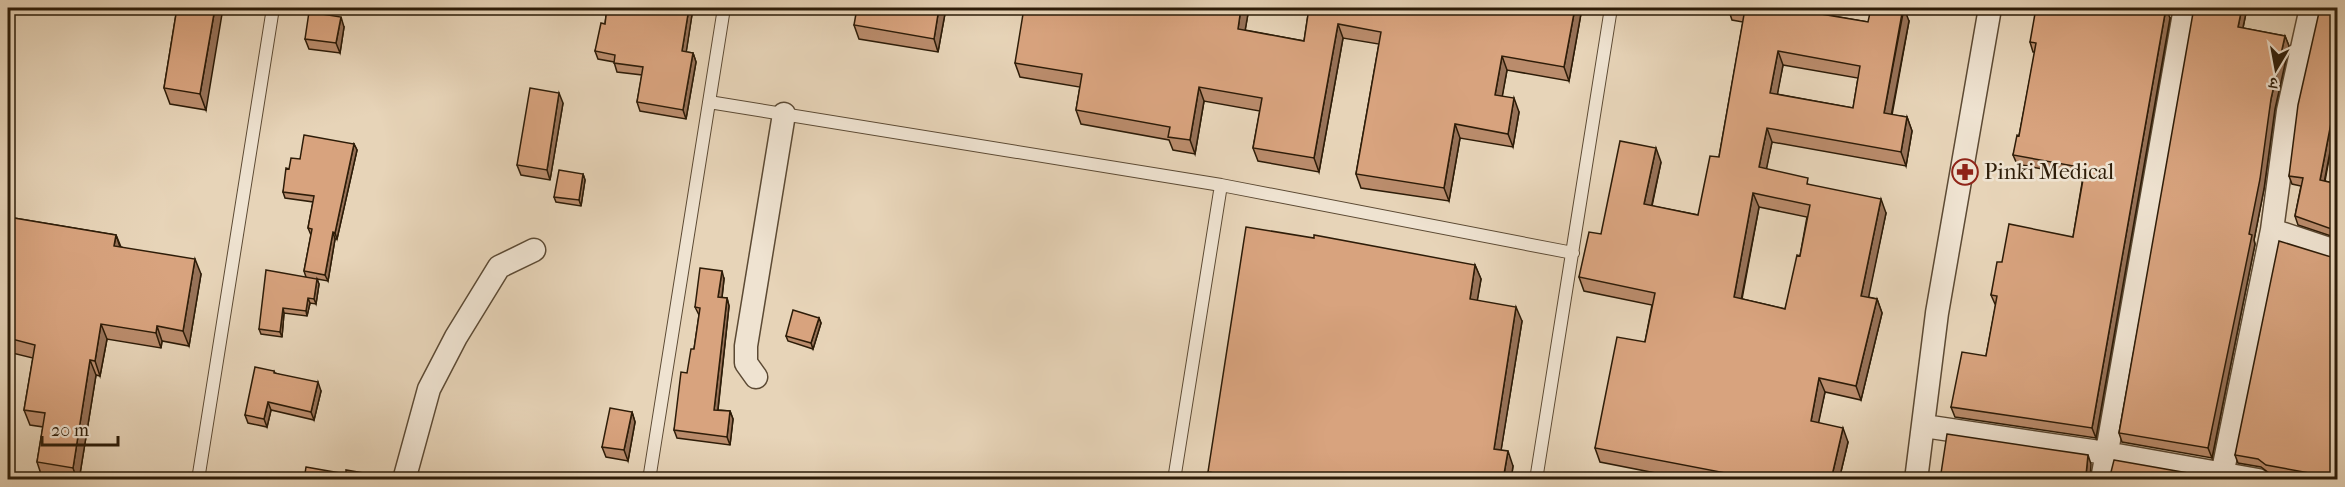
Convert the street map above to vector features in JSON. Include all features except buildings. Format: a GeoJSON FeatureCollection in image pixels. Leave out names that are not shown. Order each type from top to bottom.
{"type":"FeatureCollection","features":[{"type":"Feature","properties":{"kind":"street"},"geometry":{"type":"LineString","coordinates":[[1916,480],[1937,314],[1990,8]]}},
{"type":"Feature","properties":{"kind":"street"},"geometry":{"type":"LineString","coordinates":[[2102,480],[2185,8]]}},
{"type":"Feature","properties":{"kind":"street"},"geometry":{"type":"LineString","coordinates":[[2222,476],[2272,230],[2288,111],[2311,8]]}},
{"type":"Feature","properties":{"kind":"street"},"geometry":{"type":"LineString","coordinates":[[756,377],[746,363],[746,346],[784,114]]}},
{"type":"Feature","properties":{"kind":"street"},"geometry":{"type":"LineString","coordinates":[[2272,230],[2337,252]]}},
{"type":"Feature","properties":{"kind":"street"},"geometry":{"type":"LineString","coordinates":[[404,480],[429,389],[456,337],[499,267],[534,250]]}},
{"type":"Feature","properties":{"kind":"street"},"geometry":{"type":"LineString","coordinates":[[1924,426],[2106,453],[2222,476],[2258,480]]}},
{"type":"Feature","properties":{"kind":"lane"},"geometry":{"type":"LineString","coordinates":[[198,480],[273,8]]}},
{"type":"Feature","properties":{"kind":"lane"},"geometry":{"type":"LineString","coordinates":[[649,480],[724,8]]}},
{"type":"Feature","properties":{"kind":"lane"},"geometry":{"type":"LineString","coordinates":[[1536,480],[1611,8]]}},
{"type":"Feature","properties":{"kind":"lane"},"geometry":{"type":"LineString","coordinates":[[709,102],[1221,186],[1573,253]]}},
{"type":"Feature","properties":{"kind":"lane"},"geometry":{"type":"LineString","coordinates":[[1174,480],[1221,186]]}},
{"type":"Feature","properties":{"kind":"place","name":"Pinki Medical"},"geometry":{"type":"Point","coordinates":[1965,172]}}]}
